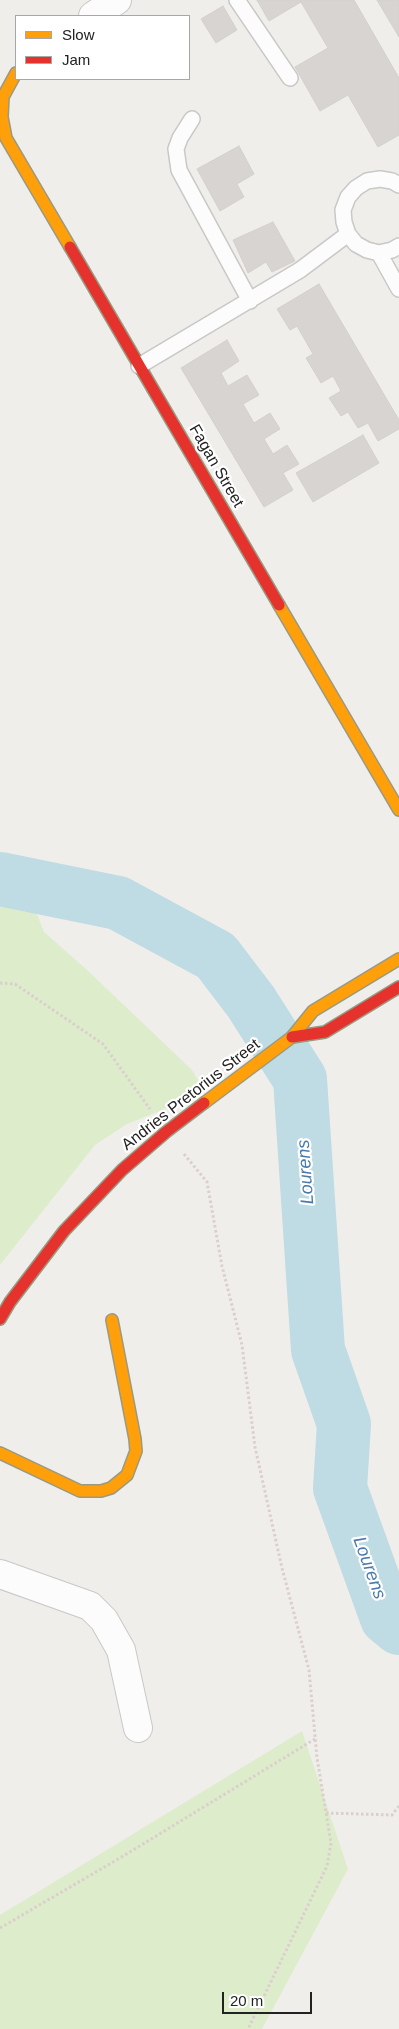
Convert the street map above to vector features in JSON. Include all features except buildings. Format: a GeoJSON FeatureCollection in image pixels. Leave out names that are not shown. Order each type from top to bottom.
{"type":"FeatureCollection","features":[{"type":"Feature","properties":{"kind":"street"},"geometry":{"type":"LineString","coordinates":[[94,15],[117,0]]}},
{"type":"Feature","properties":{"kind":"street","name":"Fagan Street"},"geometry":{"type":"LineString","coordinates":[[15,75],[3,97],[2,117],[6,138],[397,802]]}},
{"type":"Feature","properties":{"kind":"street","name":"Andries Pretorius Street"},"geometry":{"type":"LineString","coordinates":[[0,1319],[10,1302],[64,1231],[122,1170],[194,1110],[292,1037],[313,1011],[399,959]]}},
{"type":"Feature","properties":{"kind":"street","name":"Andries Pretorius Street"},"geometry":{"type":"LineString","coordinates":[[292,1037],[325,1032],[399,988]]}},
{"type":"Feature","properties":{"kind":"street"},"geometry":{"type":"LineString","coordinates":[[0,1453],[80,1491],[101,1491],[111,1488],[127,1475],[136,1451],[135,1439],[112,1320]]}},
{"type":"Feature","properties":{"kind":"street"},"geometry":{"type":"LineString","coordinates":[[0,1574],[90,1606],[104,1620],[121,1650],[138,1728]]}},
{"type":"Feature","properties":{"kind":"lane"},"geometry":{"type":"LineString","coordinates":[[237,0],[290,78]]}},
{"type":"Feature","properties":{"kind":"lane"},"geometry":{"type":"LineString","coordinates":[[192,119],[176,148],[179,170],[250,301]]}},
{"type":"Feature","properties":{"kind":"lane"},"geometry":{"type":"LineString","coordinates":[[399,185],[392,181],[380,179],[367,181],[356,188],[348,197],[343,210],[348,234],[356,244],[367,250],[379,252],[392,250],[399,246]]}},
{"type":"Feature","properties":{"kind":"lane"},"geometry":{"type":"LineString","coordinates":[[139,366],[300,270],[348,234]]}},
{"type":"Feature","properties":{"kind":"lane"},"geometry":{"type":"LineString","coordinates":[[379,252],[399,289]]}},
{"type":"Feature","properties":{"kind":"path"},"geometry":{"type":"LineString","coordinates":[[0,982],[15,984],[103,1044],[166,1132],[207,1182],[222,1266],[242,1345],[255,1447],[282,1568],[309,1670],[315,1739],[331,1843],[328,1866],[248,2029]]}},
{"type":"Feature","properties":{"kind":"path"},"geometry":{"type":"LineString","coordinates":[[0,1928],[125,1855],[315,1739]]}},
{"type":"Feature","properties":{"kind":"path"},"geometry":{"type":"LineString","coordinates":[[326,1813],[392,1815],[399,1806]]}},
{"type":"Feature","properties":{"kind":"green space"},"geometry":{"type":"Polygon","coordinates":[[[0,905],[34,907],[44,932],[86,969],[192,1070],[205,1093],[127,1124],[95,1145],[0,1265],[0,905]]]}},
{"type":"Feature","properties":{"kind":"green space"},"geometry":{"type":"Polygon","coordinates":[[[302,1731],[348,1869],[262,2029],[0,2029],[0,1915],[302,1731]]]}},
{"type":"Feature","properties":{"kind":"waterway","name":"Lourens"},"geometry":{"type":"LineString","coordinates":[[0,879],[118,903],[216,956],[251,1002],[300,1079],[318,1350],[344,1424],[340,1488],[387,1618],[399,1628]]}},
{"type":"Feature","properties":{"kind":"traffic: slow"},"geometry":{"type":"LineString","coordinates":[[15,75],[3,97],[2,117],[6,138],[70,247]]}},
{"type":"Feature","properties":{"kind":"traffic: slow"},"geometry":{"type":"LineString","coordinates":[[279,605],[399,810]]}},
{"type":"Feature","properties":{"kind":"traffic: slow"},"geometry":{"type":"LineString","coordinates":[[204,1103],[292,1037],[313,1011],[399,959]]}},
{"type":"Feature","properties":{"kind":"traffic: slow"},"geometry":{"type":"LineString","coordinates":[[0,1453],[80,1491],[101,1491],[111,1488],[127,1475],[136,1451],[135,1439],[112,1320]]}},
{"type":"Feature","properties":{"kind":"traffic: jam"},"geometry":{"type":"LineString","coordinates":[[70,247],[279,605]]}},
{"type":"Feature","properties":{"kind":"traffic: jam"},"geometry":{"type":"LineString","coordinates":[[292,1037],[325,1032],[399,987]]}},
{"type":"Feature","properties":{"kind":"traffic: jam"},"geometry":{"type":"LineString","coordinates":[[0,1319],[10,1302],[64,1231],[122,1170],[166,1132],[204,1103]]}}]}
